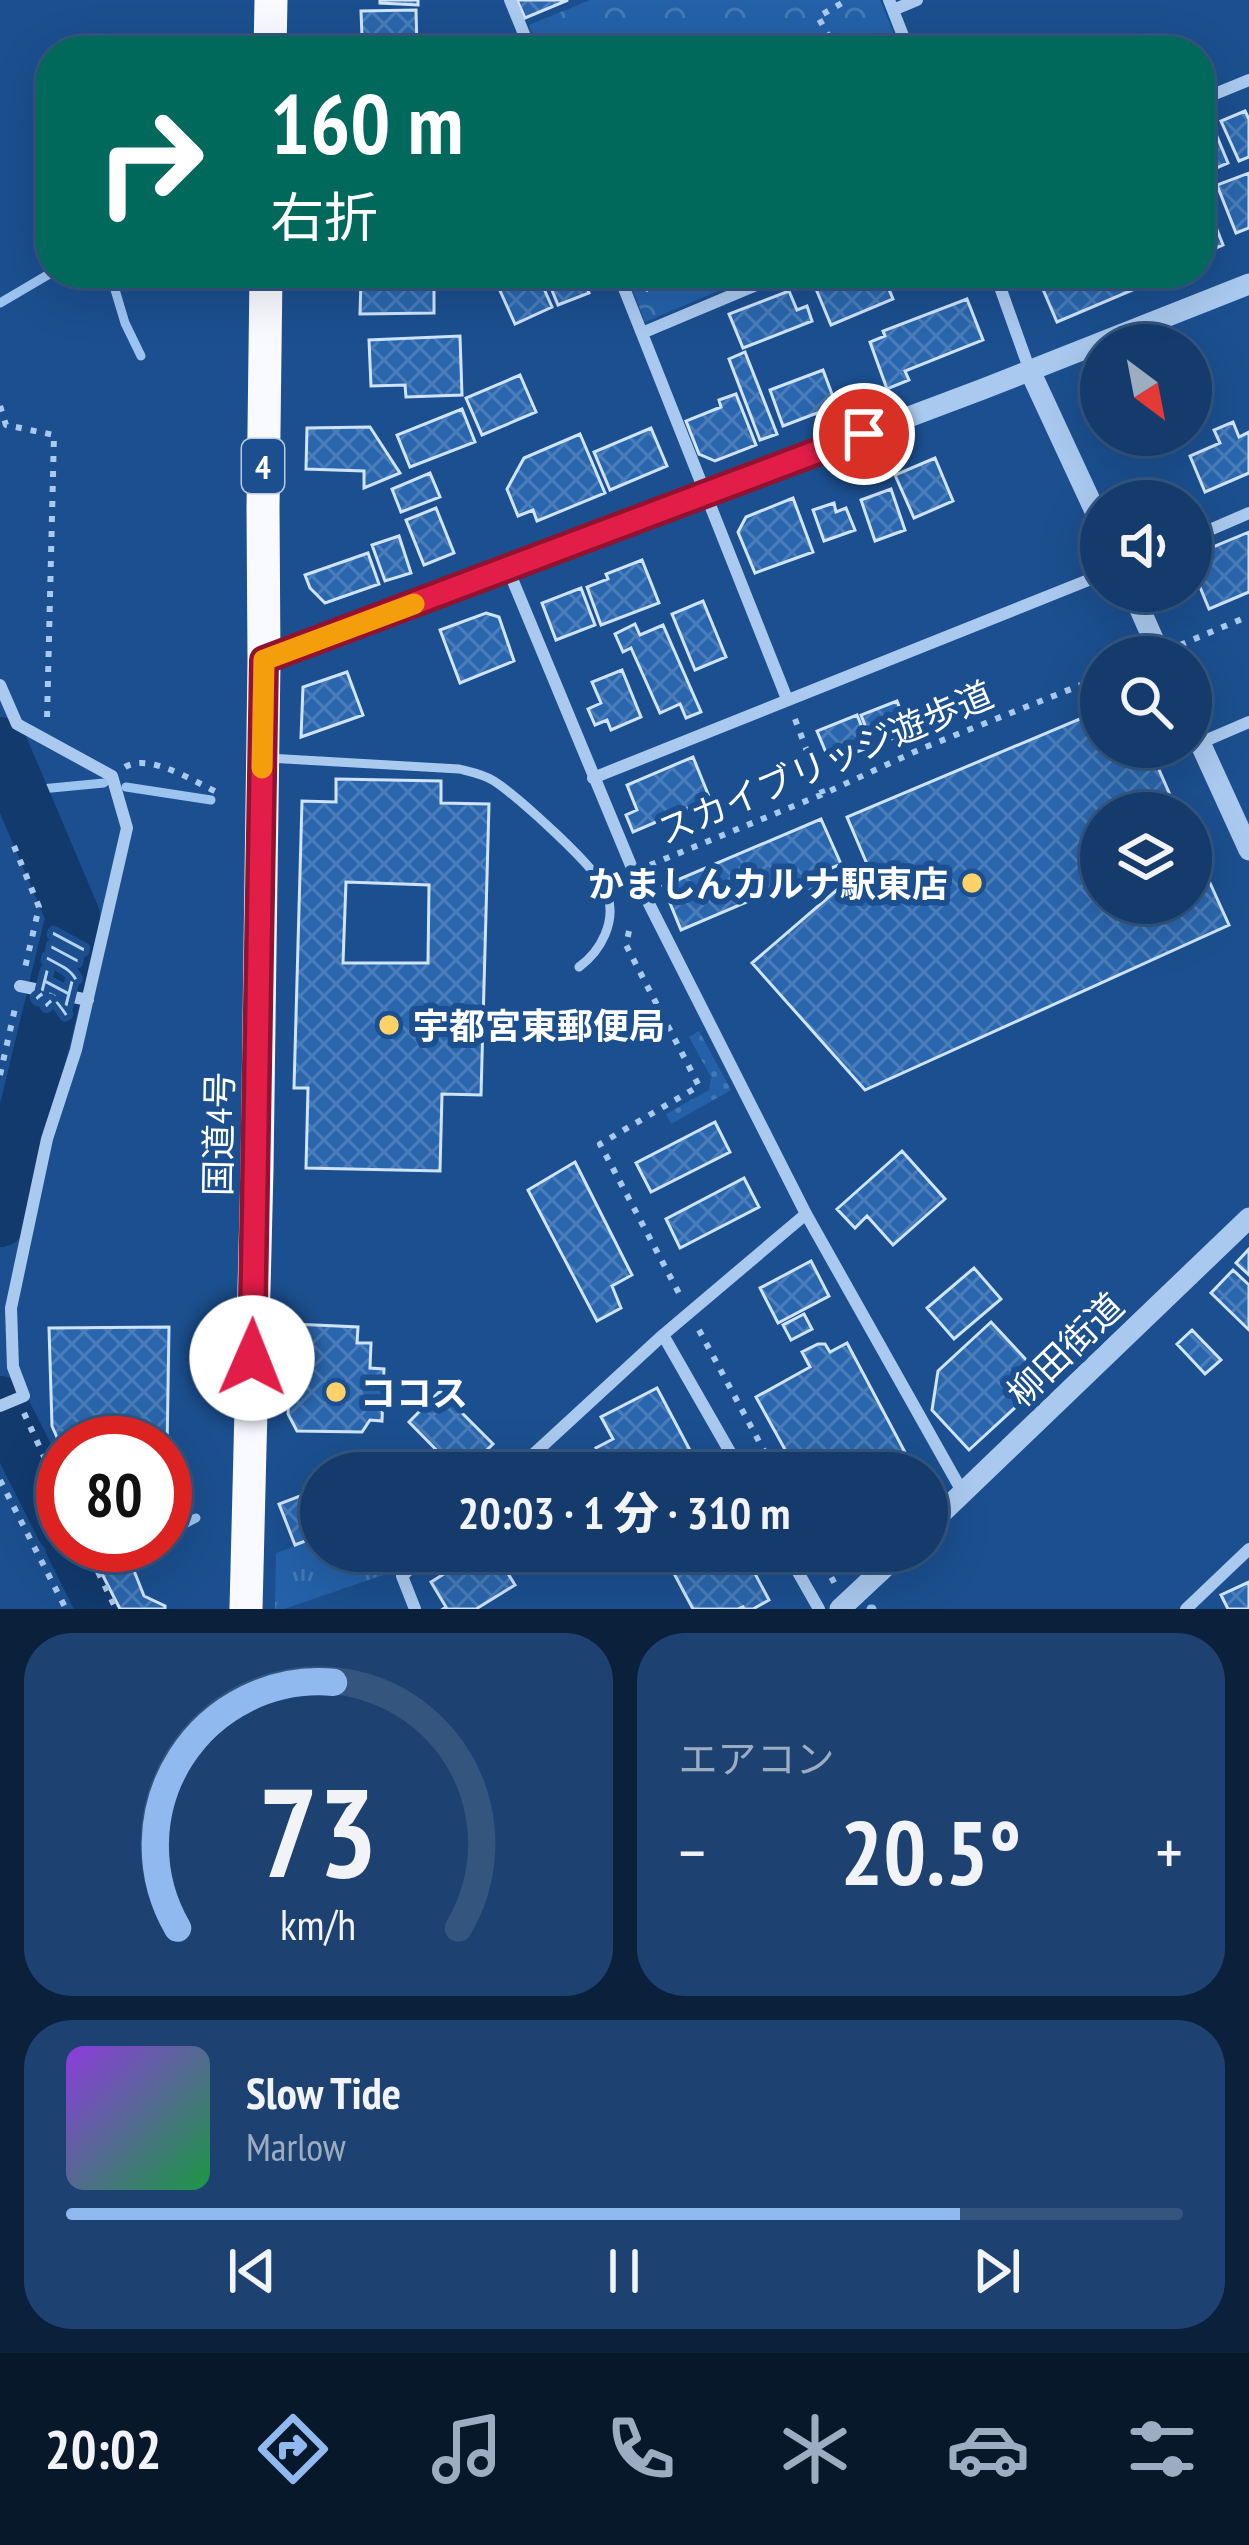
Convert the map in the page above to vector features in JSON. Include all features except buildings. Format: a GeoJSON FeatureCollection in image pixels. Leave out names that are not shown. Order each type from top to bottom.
{"type":"FeatureCollection","features":[{"type":"Feature","properties":{"kind":"highway"},"geometry":{"type":"LineString","coordinates":[[270,36],[271,0]]}},
{"type":"Feature","properties":{"kind":"highway","name":"4"},"geometry":{"type":"LineString","coordinates":[[264,660],[266,288]]}},
{"type":"Feature","properties":{"kind":"highway","name":"国道4号"},"geometry":{"type":"LineString","coordinates":[[246,1609],[264,660]]}},
{"type":"Feature","properties":{"kind":"street"},"geometry":{"type":"LineString","coordinates":[[510,0],[525,36]]}},
{"type":"Feature","properties":{"kind":"street"},"geometry":{"type":"LineString","coordinates":[[903,36],[891,5],[917,0]]}},
{"type":"Feature","properties":{"kind":"street"},"geometry":{"type":"LineString","coordinates":[[1215,94],[1249,80]]}},
{"type":"Feature","properties":{"kind":"street"},"geometry":{"type":"LineString","coordinates":[[264,660],[1249,284]]}},
{"type":"Feature","properties":{"kind":"street"},"geometry":{"type":"LineString","coordinates":[[624,288],[787,699]]}},
{"type":"Feature","properties":{"kind":"street"},"geometry":{"type":"LineString","coordinates":[[642,333],[748,288]]}},
{"type":"Feature","properties":{"kind":"street"},"geometry":{"type":"LineString","coordinates":[[1000,288],[1030,371],[1081,480]]}},
{"type":"Feature","properties":{"kind":"street"},"geometry":{"type":"LineString","coordinates":[[1212,529],[1249,513]]}},
{"type":"Feature","properties":{"kind":"street"},"geometry":{"type":"LineString","coordinates":[[508,569],[637,880],[806,1214],[963,1493]]}},
{"type":"Feature","properties":{"kind":"street"},"geometry":{"type":"LineString","coordinates":[[593,778],[1080,583]]}},
{"type":"Feature","properties":{"kind":"street"},"geometry":{"type":"LineString","coordinates":[[0,685],[16,724],[112,776],[127,828],[82,999],[76,1050],[47,1139],[11,1309],[13,1367],[24,1396],[9,1402]]}},
{"type":"Feature","properties":{"kind":"street"},"geometry":{"type":"LineString","coordinates":[[1212,730],[1249,722]]}},
{"type":"Feature","properties":{"kind":"street"},"geometry":{"type":"LineString","coordinates":[[1212,768],[1249,850]]}},
{"type":"Feature","properties":{"kind":"street"},"geometry":{"type":"LineString","coordinates":[[27,988],[82,999]]}},
{"type":"Feature","properties":{"kind":"street"},"geometry":{"type":"LineString","coordinates":[[536,1452],[689,1311],[806,1214]]}},
{"type":"Feature","properties":{"kind":"street","name":"柳田街道"},"geometry":{"type":"LineString","coordinates":[[948,1507],[1249,1217]]}},
{"type":"Feature","properties":{"kind":"street"},"geometry":{"type":"LineString","coordinates":[[663,1335],[730,1452]]}},
{"type":"Feature","properties":{"kind":"street"},"geometry":{"type":"LineString","coordinates":[[1186,1609],[1249,1550]]}},
{"type":"Feature","properties":{"kind":"street"},"geometry":{"type":"LineString","coordinates":[[406,1572],[402,1576],[415,1609]]}},
{"type":"Feature","properties":{"kind":"street"},"geometry":{"type":"LineString","coordinates":[[798,1572],[819,1609]]}},
{"type":"Feature","properties":{"kind":"street"},"geometry":{"type":"LineString","coordinates":[[843,1607],[880,1572]]}},
{"type":"Feature","properties":{"kind":"lane"},"geometry":{"type":"LineString","coordinates":[[262,757],[459,769],[495,782],[575,852],[608,893],[609,919],[603,941],[579,967]]}},
{"type":"Feature","properties":{"kind":"path"},"geometry":{"type":"LineString","coordinates":[[829,36],[818,17],[847,0]]}},
{"type":"Feature","properties":{"kind":"path"},"geometry":{"type":"LineString","coordinates":[[0,406],[6,425],[54,435],[47,741]]}},
{"type":"Feature","properties":{"kind":"path"},"geometry":{"type":"LineString","coordinates":[[1203,636],[1249,616]]}},
{"type":"Feature","properties":{"kind":"path","name":"スカイブリッジ遊歩道"},"geometry":{"type":"LineString","coordinates":[[765,1452],[600,1144],[699,1086],[626,946],[637,880],[642,868],[1080,685]]}},
{"type":"Feature","properties":{"kind":"path"},"geometry":{"type":"LineString","coordinates":[[787,699],[823,794]]}},
{"type":"Feature","properties":{"kind":"path"},"geometry":{"type":"LineString","coordinates":[[112,776],[134,761],[152,762],[221,794]]}},
{"type":"Feature","properties":{"kind":"path"},"geometry":{"type":"LineString","coordinates":[[0,1075],[27,988],[39,907],[14,846]]}},
{"type":"Feature","properties":{"kind":"path"},"geometry":{"type":"LineString","coordinates":[[9,1402],[36,1450]]}},
{"type":"Feature","properties":{"kind":"path"},"geometry":{"type":"LineString","coordinates":[[0,1480],[66,1609]]}},
{"type":"Feature","properties":{"kind":"path"},"geometry":{"type":"LineString","coordinates":[[98,1572],[116,1609]]}},
{"type":"Feature","properties":{"kind":"path"},"geometry":{"type":"LineString","coordinates":[[827,1572],[843,1607]]}},
{"type":"Feature","properties":{"kind":"green space"},"geometry":{"type":"Polygon","coordinates":[[[590,0],[880,0],[895,36],[533,36],[529,25],[590,0]]]}},
{"type":"Feature","properties":{"kind":"green space"},"geometry":{"type":"Polygon","coordinates":[[[632,288],[725,288],[645,322],[632,288]]]}},
{"type":"Feature","properties":{"kind":"green space"},"geometry":{"type":"Polygon","coordinates":[[[699,1031],[731,1090],[671,1124],[666,1114],[709,1090],[711,1077],[689,1037],[699,1031]]]}},
{"type":"Feature","properties":{"kind":"green space"},"geometry":{"type":"Polygon","coordinates":[[[300,1544],[300,1572],[386,1574],[275,1609],[276,1553],[300,1544]]]}},
{"type":"Feature","properties":{"kind":"waterway"},"geometry":{"type":"LineString","coordinates":[[0,303],[36,282]]}},
{"type":"Feature","properties":{"kind":"waterway"},"geometry":{"type":"LineString","coordinates":[[114,288],[141,356]]}},
{"type":"Feature","properties":{"kind":"waterway","name":"江川"},"geometry":{"type":"LineString","coordinates":[[0,744],[73,916],[0,1220]]}},
{"type":"Feature","properties":{"kind":"waterway"},"geometry":{"type":"LineString","coordinates":[[20,791],[104,783]]}},
{"type":"Feature","properties":{"kind":"waterway"},"geometry":{"type":"LineString","coordinates":[[126,787],[211,800]]}},
{"type":"Feature","properties":{"kind":"waterway","name":"江川"},"geometry":{"type":"LineString","coordinates":[[0,1403],[36,1474]]}},
{"type":"Feature","properties":{"kind":"waterway"},"geometry":{"type":"LineString","coordinates":[[192,1520],[196,1518]]}},
{"type":"Feature","properties":{"kind":"waterway","name":"江川"},"geometry":{"type":"LineString","coordinates":[[86,1572],[104,1609]]}},
{"type":"Feature","properties":{"kind":"slow traffic"},"geometry":{"type":"LineString","coordinates":[[262,768],[264,660],[414,604]]}},
{"type":"Feature","properties":{"kind":"place","name":"かましんカルナ駅東店"},"geometry":{"type":"Point","coordinates":[972,883]}},
{"type":"Feature","properties":{"kind":"place","name":"宇都宮東郵便局"},"geometry":{"type":"Point","coordinates":[389,1025]}},
{"type":"Feature","properties":{"kind":"place","name":"ココス"},"geometry":{"type":"Point","coordinates":[336,1392]}},
{"type":"Feature","properties":{"kind":"route"},"geometry":{"type":"LineString","coordinates":[[252,1358],[264,660],[864,434]]}}]}
